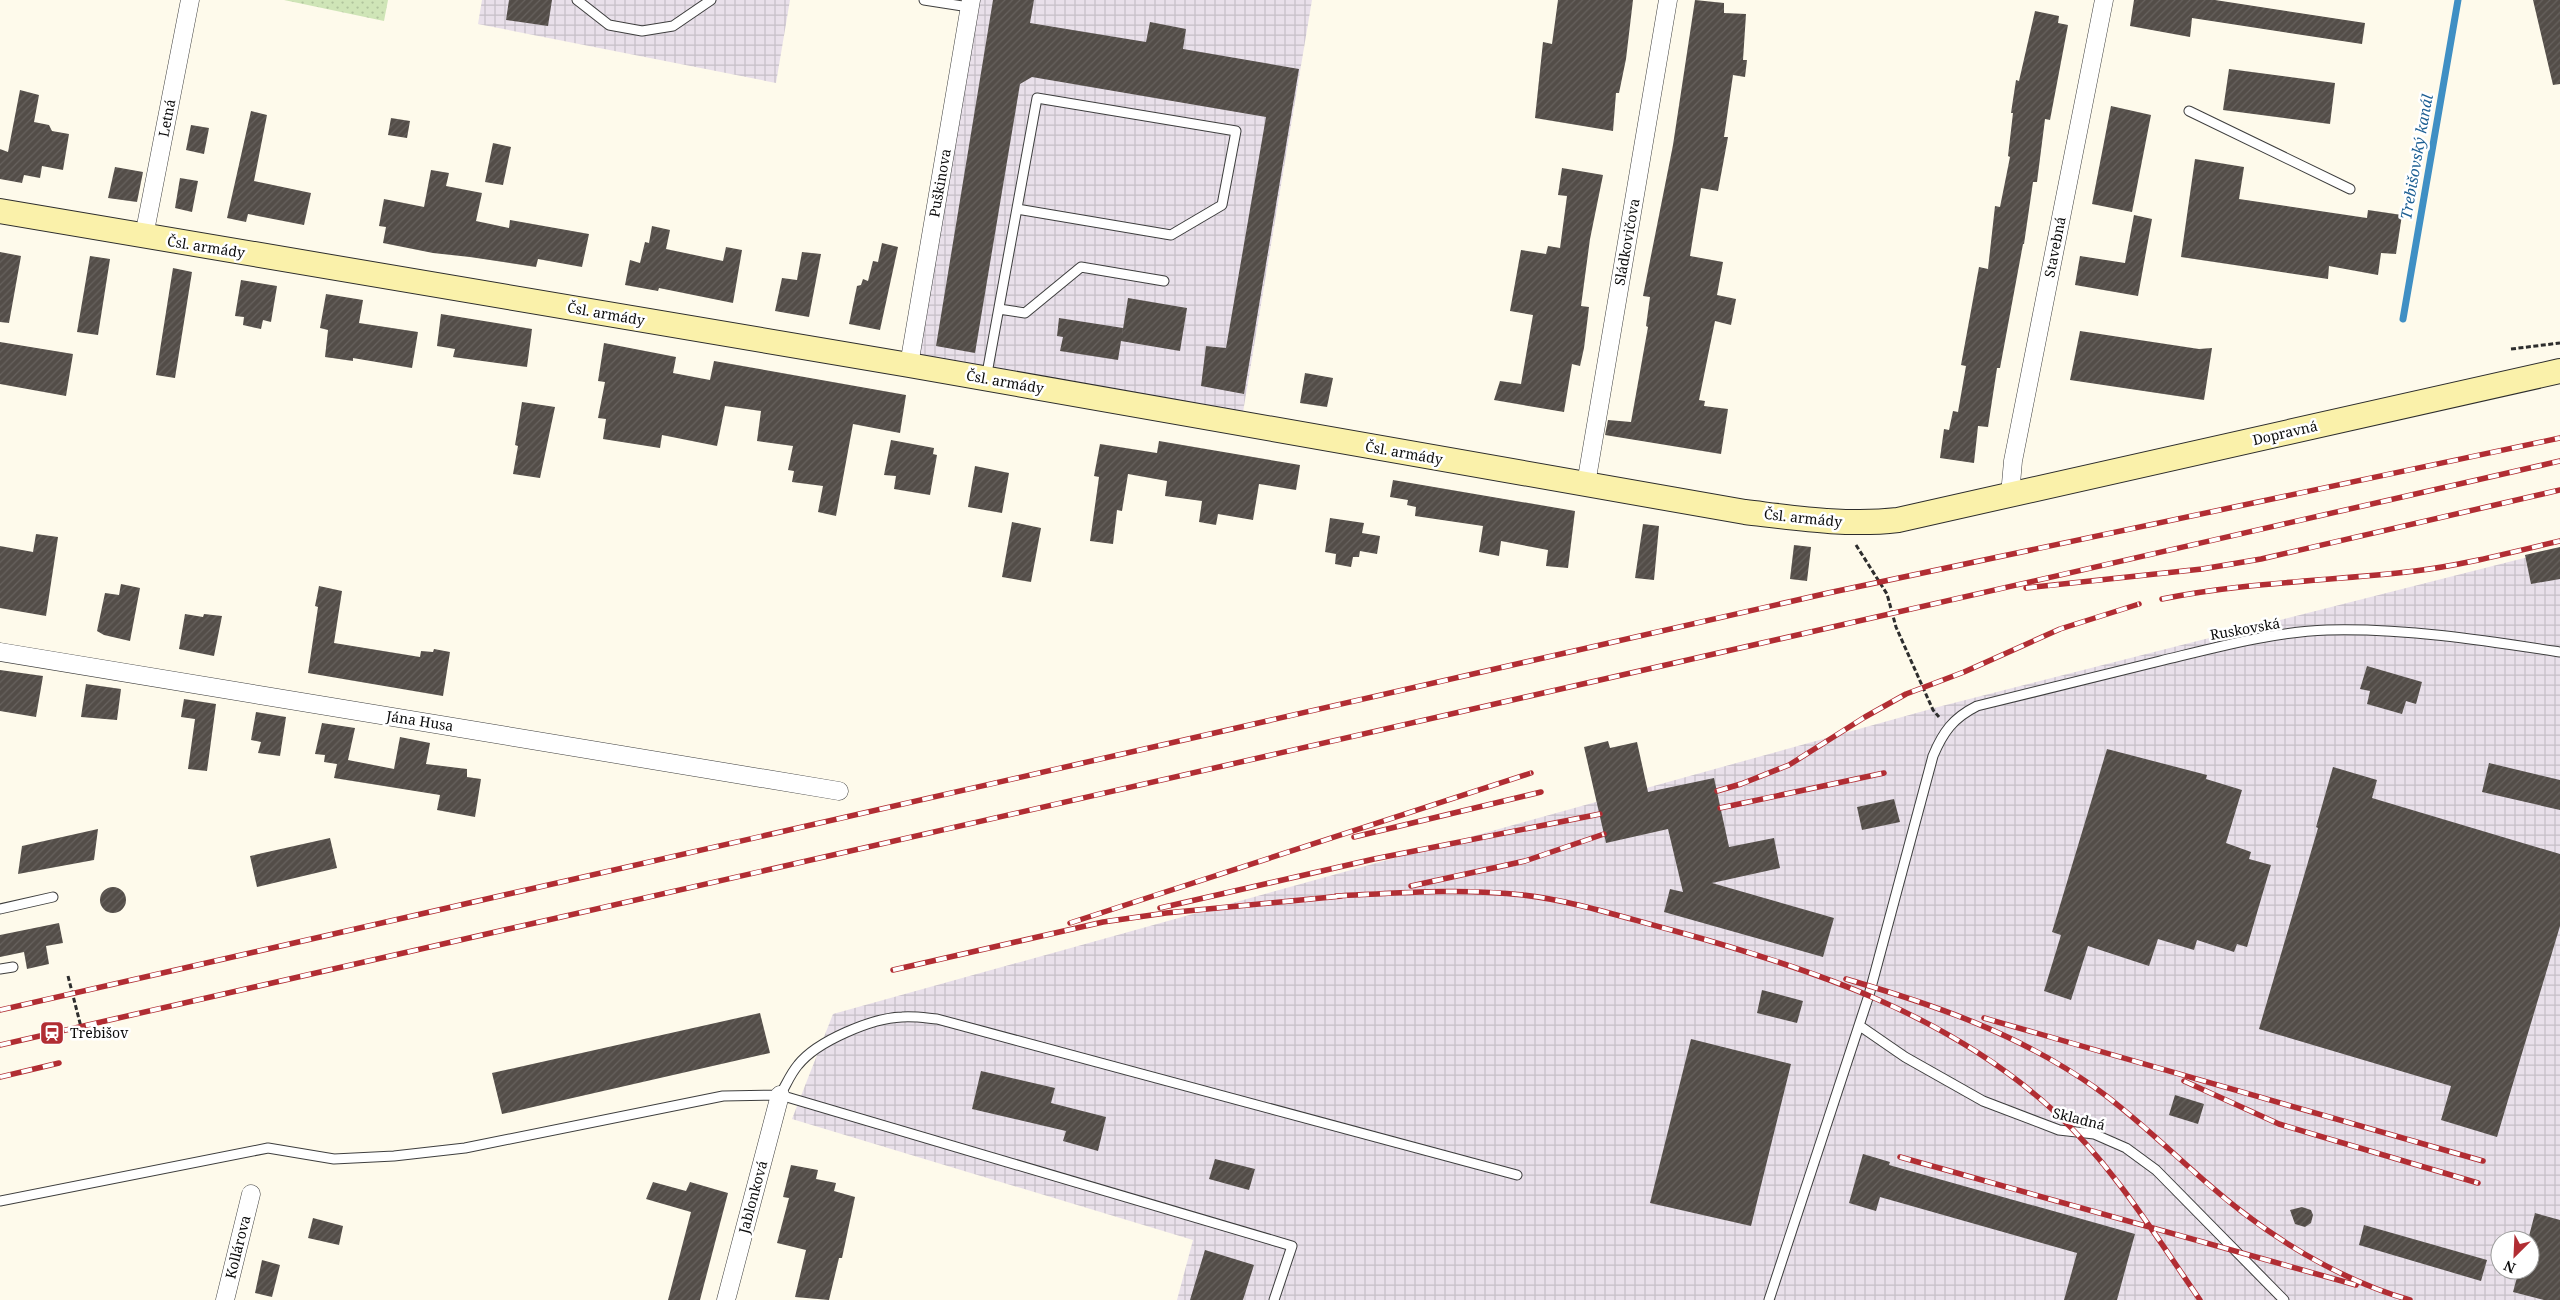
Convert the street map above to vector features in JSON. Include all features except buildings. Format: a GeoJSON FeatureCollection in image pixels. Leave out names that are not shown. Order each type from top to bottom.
{"type":"FeatureCollection","features":[{"type":"Feature","properties":{"kind":"street","name":"Letná"},"geometry":{"type":"LineString","coordinates":[[144,236],[190,0]]}},
{"type":"Feature","properties":{"kind":"street","name":"Sládkovičova"},"geometry":{"type":"LineString","coordinates":[[1586,484],[1668,0]]}},
{"type":"Feature","properties":{"kind":"street","name":"Stavebná"},"geometry":{"type":"LineString","coordinates":[[2010,495],[2012,461],[2104,0]]}},
{"type":"Feature","properties":{"kind":"street","name":"Puškinova"},"geometry":{"type":"LineString","coordinates":[[909,365],[970,4]]}},
{"type":"Feature","properties":{"kind":"street","name":"Čsl. armády"},"geometry":{"type":"LineString","coordinates":[[0,211],[909,365],[1745,512],[1841,522],[1870,523],[1898,520],[2010,495]]}},
{"type":"Feature","properties":{"kind":"street","name":"Dopravná"},"geometry":{"type":"LineString","coordinates":[[2010,495],[2560,371]]}},
{"type":"Feature","properties":{"kind":"street","name":"Jána Husa"},"geometry":{"type":"LineString","coordinates":[[0,652],[839,791]]}},
{"type":"Feature","properties":{"kind":"street","name":"Jablonková"},"geometry":{"type":"LineString","coordinates":[[726,1300],[780,1095]]}},
{"type":"Feature","properties":{"kind":"street","name":"Kollárova"},"geometry":{"type":"LineString","coordinates":[[225,1300],[251,1194]]}},
{"type":"Feature","properties":{"kind":"lane"},"geometry":{"type":"LineString","coordinates":[[577,0],[609,25],[642,31],[673,26],[711,0]]}},
{"type":"Feature","properties":{"kind":"lane"},"geometry":{"type":"LineString","coordinates":[[924,0],[970,4]]}},
{"type":"Feature","properties":{"kind":"lane"},"geometry":{"type":"LineString","coordinates":[[986,379],[999,309],[1017,208],[1037,98],[1236,131],[1222,205],[1171,235],[1017,208]]}},
{"type":"Feature","properties":{"kind":"lane"},"geometry":{"type":"LineString","coordinates":[[2188,111],[2350,189]]}},
{"type":"Feature","properties":{"kind":"lane"},"geometry":{"type":"LineString","coordinates":[[999,309],[1025,313],[1081,267],[1164,281]]}},
{"type":"Feature","properties":{"kind":"lane","name":"Ruskovská"},"geometry":{"type":"LineString","coordinates":[[1948,727],[1960,715],[1977,706],[2193,653],[2260,639],[2325,630],[2394,630],[2462,636],[2560,652]]}},
{"type":"Feature","properties":{"kind":"lane"},"geometry":{"type":"LineString","coordinates":[[1769,1300],[1860,1026],[1933,756],[1948,727]]}},
{"type":"Feature","properties":{"kind":"lane"},"geometry":{"type":"LineString","coordinates":[[0,909],[53,897]]}},
{"type":"Feature","properties":{"kind":"lane"},"geometry":{"type":"LineString","coordinates":[[0,970],[13,967]]}},
{"type":"Feature","properties":{"kind":"lane"},"geometry":{"type":"LineString","coordinates":[[780,1095],[798,1064],[823,1045],[845,1033],[868,1024],[901,1016],[937,1019],[1517,1175]]}},
{"type":"Feature","properties":{"kind":"lane","name":"Skladná"},"geometry":{"type":"LineString","coordinates":[[1860,1026],[1905,1057],[1983,1101],[2059,1130],[2094,1134],[2126,1148],[2156,1170],[2284,1300]]}},
{"type":"Feature","properties":{"kind":"lane"},"geometry":{"type":"LineString","coordinates":[[0,1201],[268,1148],[334,1159],[394,1156],[465,1148],[723,1096],[780,1095],[1292,1246],[1274,1300]]}},
{"type":"Feature","properties":{"kind":"path"},"geometry":{"type":"LineString","coordinates":[[2511,349],[2560,343]]}},
{"type":"Feature","properties":{"kind":"path"},"geometry":{"type":"LineString","coordinates":[[1841,522],[1886,594],[1896,627],[1933,710],[1948,727]]}},
{"type":"Feature","properties":{"kind":"path"},"geometry":{"type":"LineString","coordinates":[[68,976],[80,1026]]}},
{"type":"Feature","properties":{"kind":"shaded area"},"geometry":{"type":"Polygon","coordinates":[[[482,0],[790,0],[776,83],[478,24],[482,0]]]}},
{"type":"Feature","properties":{"kind":"shaded area"},"geometry":{"type":"Polygon","coordinates":[[[971,0],[1312,0],[1241,424],[909,365],[971,0]]]}},
{"type":"Feature","properties":{"kind":"shaded area"},"geometry":{"type":"Polygon","coordinates":[[[2560,549],[2560,1300],[1177,1300],[1193,1240],[792,1119],[833,1014],[1938,707],[2560,549]]]}},
{"type":"Feature","properties":{"kind":"green space"},"geometry":{"type":"Polygon","coordinates":[[[284,0],[388,0],[384,21],[284,0]]]}},
{"type":"Feature","properties":{"kind":"waterway","name":"Trebišovský kanál"},"geometry":{"type":"LineString","coordinates":[[2403,319],[2458,0]]}},
{"type":"Feature","properties":{"kind":"railway"},"geometry":{"type":"LineString","coordinates":[[0,1010],[1828,593],[2560,438]]}},
{"type":"Feature","properties":{"kind":"railway"},"geometry":{"type":"LineString","coordinates":[[0,1045],[2560,461]]}},
{"type":"Feature","properties":{"kind":"railway"},"geometry":{"type":"LineString","coordinates":[[2026,588],[2202,569],[2261,559],[2560,490]]}},
{"type":"Feature","properties":{"kind":"railway"},"geometry":{"type":"LineString","coordinates":[[2162,599],[2194,593],[2288,582],[2415,571],[2488,558],[2560,541]]}},
{"type":"Feature","properties":{"kind":"railway"},"geometry":{"type":"LineString","coordinates":[[1717,791],[1741,784],[1789,765],[1865,717],[1906,694],[1964,672],[2060,629],[2139,604]]}},
{"type":"Feature","properties":{"kind":"railway"},"geometry":{"type":"LineString","coordinates":[[1070,923],[1531,773]]}},
{"type":"Feature","properties":{"kind":"railway"},"geometry":{"type":"LineString","coordinates":[[1720,808],[1884,773]]}},
{"type":"Feature","properties":{"kind":"railway"},"geometry":{"type":"LineString","coordinates":[[1354,837],[1541,792]]}},
{"type":"Feature","properties":{"kind":"railway"},"geometry":{"type":"LineString","coordinates":[[1160,908],[1374,859],[1600,814]]}},
{"type":"Feature","properties":{"kind":"railway"},"geometry":{"type":"LineString","coordinates":[[1411,886],[1525,861],[1604,834]]}},
{"type":"Feature","properties":{"kind":"railway"},"geometry":{"type":"LineString","coordinates":[[1336,896],[1476,892],[1523,895],[1562,901],[1726,946],[1827,979],[1877,999],[1924,1022],[1970,1048],[2014,1078],[2055,1112],[2115,1178],[2200,1300]]}},
{"type":"Feature","properties":{"kind":"railway"},"geometry":{"type":"LineString","coordinates":[[893,970],[1103,922],[1166,913],[1342,896]]}},
{"type":"Feature","properties":{"kind":"railway"},"geometry":{"type":"LineString","coordinates":[[1846,979],[1912,999],[1976,1023],[2038,1052],[2116,1103],[2223,1196],[2280,1239],[2343,1274],[2410,1300]]}},
{"type":"Feature","properties":{"kind":"railway"},"geometry":{"type":"LineString","coordinates":[[1984,1018],[2483,1161]]}},
{"type":"Feature","properties":{"kind":"railway"},"geometry":{"type":"LineString","coordinates":[[0,1077],[59,1063]]}},
{"type":"Feature","properties":{"kind":"railway"},"geometry":{"type":"LineString","coordinates":[[2184,1081],[2279,1124],[2478,1183]]}},
{"type":"Feature","properties":{"kind":"railway"},"geometry":{"type":"LineString","coordinates":[[1900,1157],[2356,1285]]}},
{"type":"Feature","properties":{"kind":"place","name":"Trebišov"},"geometry":{"type":"Point","coordinates":[52,1033]}}]}
